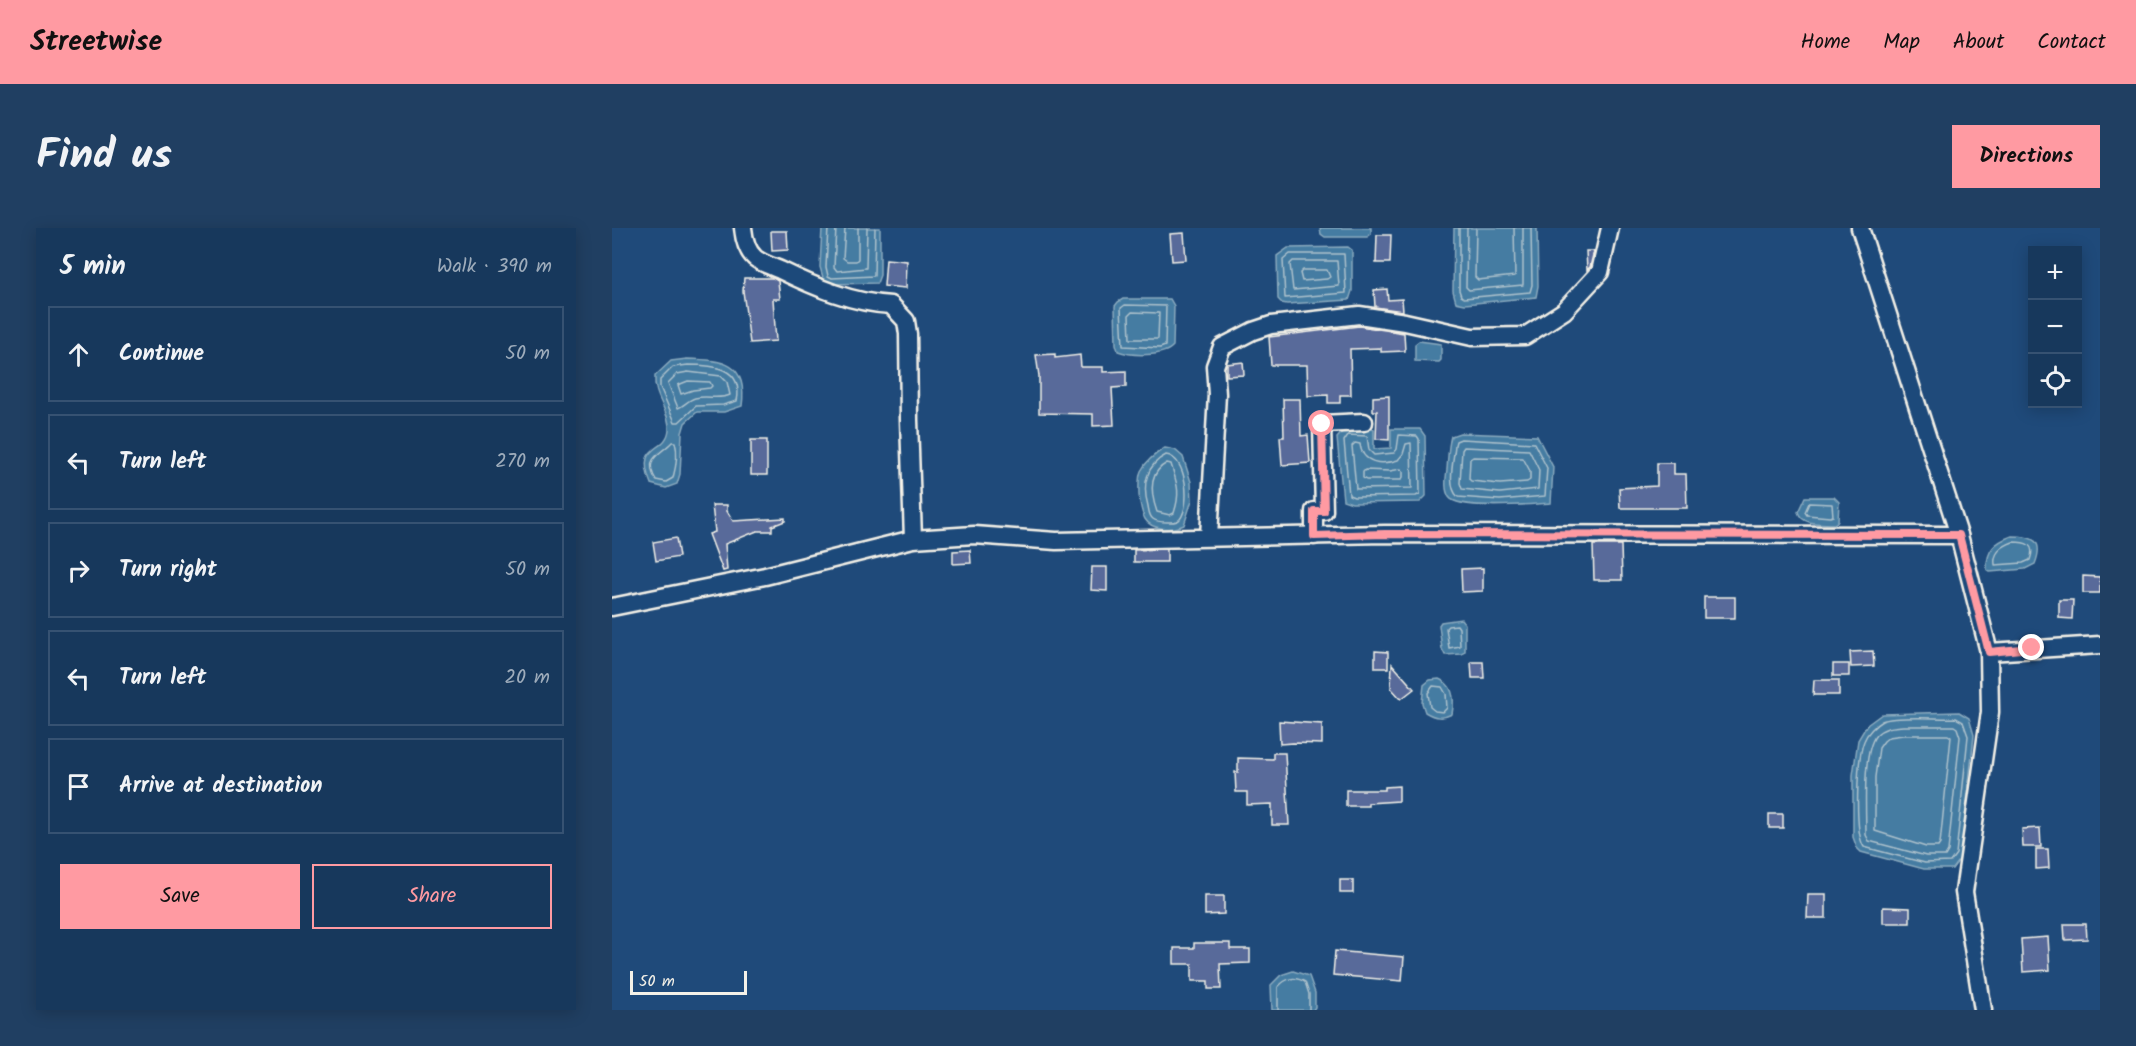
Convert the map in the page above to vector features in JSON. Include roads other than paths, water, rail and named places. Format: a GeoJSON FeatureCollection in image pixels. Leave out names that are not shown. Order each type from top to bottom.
{"type":"FeatureCollection","features":[{"type":"Feature","properties":{"kind":"street"},"geometry":{"type":"LineString","coordinates":[[743,228],[745,240],[754,257],[812,285],[839,295],[874,304],[891,305],[906,321],[914,539]]}},
{"type":"Feature","properties":{"kind":"street"},"geometry":{"type":"LineString","coordinates":[[1209,537],[1217,394],[1215,366],[1222,346],[1271,325],[1359,315],[1405,322],[1472,337],[1525,336],[1564,311],[1600,272],[1610,228]]}},
{"type":"Feature","properties":{"kind":"street"},"geometry":{"type":"LineString","coordinates":[[1860,228],[1959,535],[1989,652],[1990,712],[1964,892],[1983,1010]]}},
{"type":"Feature","properties":{"kind":"street"},"geometry":{"type":"LineString","coordinates":[[1314,536],[1314,511],[1324,511],[1322,424],[1364,422]]}},
{"type":"Feature","properties":{"kind":"street"},"geometry":{"type":"LineString","coordinates":[[612,607],[765,576],[914,539],[974,535],[1056,541],[1385,534],[1959,535]]}},
{"type":"Feature","properties":{"kind":"street"},"geometry":{"type":"LineString","coordinates":[[1989,652],[2100,645]]}},
{"type":"Feature","properties":{"kind":"water"},"geometry":{"type":"Polygon","coordinates":[[[822,228],[880,228],[880,275],[877,283],[831,284],[824,281],[820,267],[822,228]]]}},
{"type":"Feature","properties":{"kind":"water"},"geometry":{"type":"Polygon","coordinates":[[[1320,228],[1371,228],[1371,234],[1367,237],[1325,237],[1321,234],[1320,228]]]}},
{"type":"Feature","properties":{"kind":"water"},"geometry":{"type":"Polygon","coordinates":[[[1454,228],[1537,228],[1538,286],[1536,297],[1465,304],[1456,302],[1453,291],[1454,228]]]}},
{"type":"Feature","properties":{"kind":"water"},"geometry":{"type":"Polygon","coordinates":[[[1348,247],[1352,250],[1352,291],[1349,300],[1287,304],[1278,299],[1277,256],[1288,248],[1348,247]]]}},
{"type":"Feature","properties":{"kind":"water"},"geometry":{"type":"Polygon","coordinates":[[[1123,299],[1170,299],[1174,306],[1173,346],[1169,350],[1147,355],[1118,351],[1115,306],[1123,299]]]}},
{"type":"Feature","properties":{"kind":"water"},"geometry":{"type":"Polygon","coordinates":[[[1419,341],[1441,344],[1441,360],[1439,362],[1415,361],[1415,344],[1419,341]]]}},
{"type":"Feature","properties":{"kind":"water"},"geometry":{"type":"Polygon","coordinates":[[[687,359],[712,361],[730,366],[741,380],[742,406],[724,412],[697,412],[685,423],[682,433],[680,474],[677,484],[666,488],[651,484],[646,461],[653,450],[667,437],[669,429],[667,416],[656,391],[655,376],[671,361],[687,359]]]}},
{"type":"Feature","properties":{"kind":"water"},"geometry":{"type":"Polygon","coordinates":[[[1374,429],[1374,449],[1391,448],[1391,429],[1420,429],[1425,436],[1426,496],[1420,502],[1352,503],[1343,500],[1337,438],[1344,430],[1374,429]]]}},
{"type":"Feature","properties":{"kind":"water"},"geometry":{"type":"Polygon","coordinates":[[[1460,433],[1537,436],[1553,467],[1551,503],[1481,505],[1466,504],[1449,497],[1446,483],[1449,444],[1451,436],[1460,433]]]}},
{"type":"Feature","properties":{"kind":"water"},"geometry":{"type":"Polygon","coordinates":[[[1165,448],[1175,450],[1183,457],[1191,482],[1192,500],[1184,525],[1174,528],[1152,526],[1148,523],[1139,495],[1141,471],[1151,458],[1165,448]]]}},
{"type":"Feature","properties":{"kind":"water"},"geometry":{"type":"Polygon","coordinates":[[[1805,497],[1834,497],[1839,502],[1838,521],[1834,524],[1824,524],[1804,520],[1798,512],[1805,497]]]}},
{"type":"Feature","properties":{"kind":"water"},"geometry":{"type":"Polygon","coordinates":[[[2012,536],[2026,537],[2035,541],[2038,550],[2035,564],[2025,569],[1990,572],[1987,570],[1990,552],[1996,544],[2012,536]]]}},
{"type":"Feature","properties":{"kind":"water"},"geometry":{"type":"Polygon","coordinates":[[[1461,619],[1465,624],[1465,651],[1462,654],[1445,655],[1439,625],[1441,622],[1461,619]]]}},
{"type":"Feature","properties":{"kind":"water"},"geometry":{"type":"Polygon","coordinates":[[[1439,679],[1448,685],[1453,698],[1452,714],[1445,717],[1435,717],[1425,712],[1422,703],[1424,685],[1430,680],[1439,679]]]}},
{"type":"Feature","properties":{"kind":"water"},"geometry":{"type":"Polygon","coordinates":[[[1959,712],[1969,718],[1974,735],[1961,857],[1952,869],[1924,869],[1861,852],[1853,837],[1853,775],[1858,740],[1867,725],[1882,714],[1959,712]]]}},
{"type":"Feature","properties":{"kind":"water"},"geometry":{"type":"Polygon","coordinates":[[[1293,971],[1309,976],[1315,993],[1315,1007],[1313,1010],[1272,1010],[1271,985],[1281,975],[1293,971]]]}}]}
